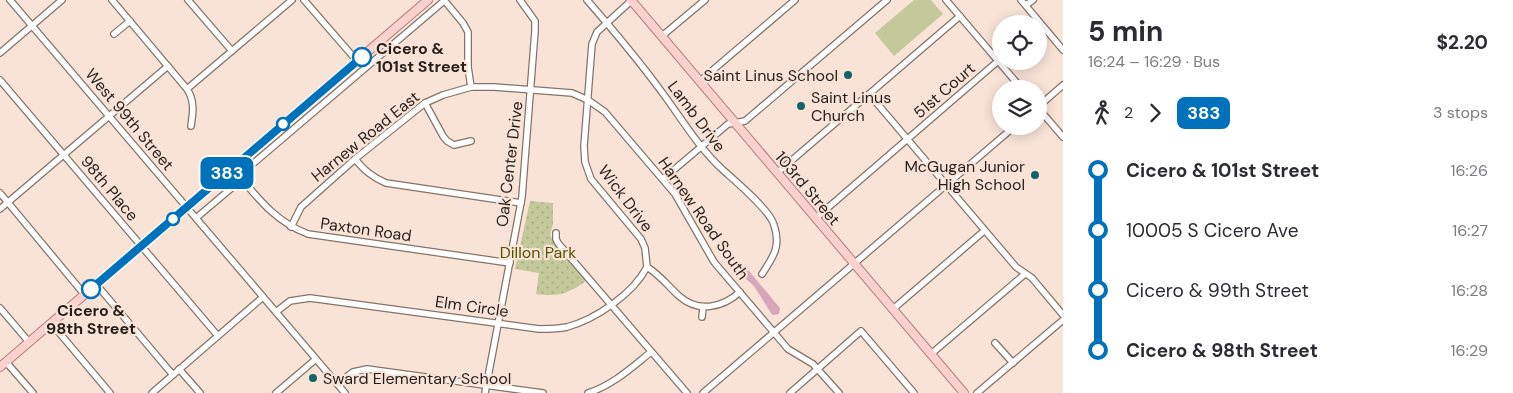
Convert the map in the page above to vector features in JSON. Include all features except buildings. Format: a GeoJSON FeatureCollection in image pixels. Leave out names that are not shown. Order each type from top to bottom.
{"type":"FeatureCollection","features":[{"type":"Feature","properties":{"kind":"main road"},"geometry":{"type":"LineString","coordinates":[[3,364],[428,0]]}},
{"type":"Feature","properties":{"kind":"main road","name":"103rd Street"},"geometry":{"type":"LineString","coordinates":[[632,0],[961,392]]}},
{"type":"Feature","properties":{"kind":"street","name":"West 99th Street"},"geometry":{"type":"LineString","coordinates":[[10,0],[345,393]]}},
{"type":"Feature","properties":{"kind":"street"},"geometry":{"type":"LineString","coordinates":[[0,53],[62,0]]}},
{"type":"Feature","properties":{"kind":"street"},"geometry":{"type":"LineString","coordinates":[[112,0],[187,89],[192,100],[191,126]]}},
{"type":"Feature","properties":{"kind":"street"},"geometry":{"type":"LineString","coordinates":[[188,0],[232,51]]}},
{"type":"Feature","properties":{"kind":"street"},"geometry":{"type":"LineString","coordinates":[[187,89],[292,0]]}},
{"type":"Feature","properties":{"kind":"street"},"geometry":{"type":"LineString","coordinates":[[304,0],[357,61]]}},
{"type":"Feature","properties":{"kind":"street"},"geometry":{"type":"LineString","coordinates":[[196,218],[234,186],[242,173],[444,0],[468,32],[468,67],[471,87]]}},
{"type":"Feature","properties":{"kind":"street","name":"Lamb Drive"},"geometry":{"type":"LineString","coordinates":[[587,0],[659,88],[686,128],[716,164],[766,212],[774,223],[778,243],[762,274]]}},
{"type":"Feature","properties":{"kind":"street","name":"Wick Drive"},"geometry":{"type":"LineString","coordinates":[[632,0],[596,32],[592,44],[584,146],[586,167],[591,179],[640,238],[645,248],[647,267]]}},
{"type":"Feature","properties":{"kind":"street"},"geometry":{"type":"LineString","coordinates":[[662,36],[705,0]]}},
{"type":"Feature","properties":{"kind":"street"},"geometry":{"type":"LineString","coordinates":[[663,179],[728,124],[745,121],[887,0]]}},
{"type":"Feature","properties":{"kind":"street"},"geometry":{"type":"LineString","coordinates":[[946,0],[992,54]]}},
{"type":"Feature","properties":{"kind":"street"},"geometry":{"type":"LineString","coordinates":[[1021,0],[1063,50]]}},
{"type":"Feature","properties":{"kind":"street"},"geometry":{"type":"LineString","coordinates":[[1026,6],[1033,0]]}},
{"type":"Feature","properties":{"kind":"street","name":"Oak Center Drive"},"geometry":{"type":"LineString","coordinates":[[485,393],[521,203],[532,90],[535,21],[523,1]]}},
{"type":"Feature","properties":{"kind":"street"},"geometry":{"type":"LineString","coordinates":[[700,81],[792,1]]}},
{"type":"Feature","properties":{"kind":"street"},"geometry":{"type":"LineString","coordinates":[[778,172],[960,16]]}},
{"type":"Feature","properties":{"kind":"street"},"geometry":{"type":"LineString","coordinates":[[114,34],[130,21]]}},
{"type":"Feature","properties":{"kind":"street"},"geometry":{"type":"LineString","coordinates":[[0,209],[168,66]]}},
{"type":"Feature","properties":{"kind":"street","name":"51st Court"},"geometry":{"type":"LineString","coordinates":[[816,218],[992,66]]}},
{"type":"Feature","properties":{"kind":"street"},"geometry":{"type":"LineString","coordinates":[[1006,70],[1014,80]]}},
{"type":"Feature","properties":{"kind":"street","name":"98th Place"},"geometry":{"type":"LineString","coordinates":[[0,80],[218,336]]}},
{"type":"Feature","properties":{"kind":"street"},"geometry":{"type":"LineString","coordinates":[[1047,100],[1063,85]]}},
{"type":"Feature","properties":{"kind":"street","name":"Harnew Road East"},"geometry":{"type":"LineString","coordinates":[[291,227],[301,206],[355,159],[425,103],[443,94],[471,87],[532,90]]}},
{"type":"Feature","properties":{"kind":"street","name":"Harnew Road South"},"geometry":{"type":"LineString","coordinates":[[532,90],[572,93],[588,100],[605,112],[675,194],[714,262],[788,349],[818,369],[839,393]]}},
{"type":"Feature","properties":{"kind":"street"},"geometry":{"type":"LineString","coordinates":[[869,94],[1016,268],[1032,278],[1063,315]]}},
{"type":"Feature","properties":{"kind":"street"},"geometry":{"type":"LineString","coordinates":[[425,103],[447,141],[454,145],[471,141]]}},
{"type":"Feature","properties":{"kind":"street"},"geometry":{"type":"LineString","coordinates":[[1047,117],[1063,137]]}},
{"type":"Feature","properties":{"kind":"street"},"geometry":{"type":"LineString","coordinates":[[703,393],[1004,135]]}},
{"type":"Feature","properties":{"kind":"street"},"geometry":{"type":"LineString","coordinates":[[355,159],[374,178],[386,182],[521,203]]}},
{"type":"Feature","properties":{"kind":"street","name":"Paxton Road"},"geometry":{"type":"LineString","coordinates":[[240,177],[276,216],[291,227],[308,234],[510,263]]}},
{"type":"Feature","properties":{"kind":"street"},"geometry":{"type":"LineString","coordinates":[[0,193],[84,294]]}},
{"type":"Feature","properties":{"kind":"street"},"geometry":{"type":"LineString","coordinates":[[893,309],[984,231]]}},
{"type":"Feature","properties":{"kind":"street"},"geometry":{"type":"LineString","coordinates":[[556,233],[558,242],[687,393]]}},
{"type":"Feature","properties":{"kind":"street"},"geometry":{"type":"LineString","coordinates":[[647,267],[658,274],[684,300],[703,308],[725,303],[740,292]]}},
{"type":"Feature","properties":{"kind":"street","name":"Elm Circle"},"geometry":{"type":"LineString","coordinates":[[276,312],[290,301],[310,298],[539,329],[565,328],[589,319],[611,304],[636,282],[647,267]]}},
{"type":"Feature","properties":{"kind":"street"},"geometry":{"type":"LineString","coordinates":[[931,354],[1025,274]]}},
{"type":"Feature","properties":{"kind":"street"},"geometry":{"type":"LineString","coordinates":[[96,284],[173,374]]}},
{"type":"Feature","properties":{"kind":"street"},"geometry":{"type":"LineString","coordinates":[[152,393],[263,297]]}},
{"type":"Feature","properties":{"kind":"street"},"geometry":{"type":"LineString","coordinates":[[0,308],[29,342]]}},
{"type":"Feature","properties":{"kind":"street"},"geometry":{"type":"LineString","coordinates":[[702,317],[703,308]]}},
{"type":"Feature","properties":{"kind":"street"},"geometry":{"type":"LineString","coordinates":[[978,393],[1063,320]]}},
{"type":"Feature","properties":{"kind":"street"},"geometry":{"type":"LineString","coordinates":[[51,323],[110,393]]}},
{"type":"Feature","properties":{"kind":"street"},"geometry":{"type":"LineString","coordinates":[[790,393],[861,331],[914,393]]}},
{"type":"Feature","properties":{"kind":"street"},"geometry":{"type":"LineString","coordinates":[[995,342],[1013,363]]}},
{"type":"Feature","properties":{"kind":"street"},"geometry":{"type":"LineString","coordinates":[[588,393],[601,389],[617,380],[651,352]]}},
{"type":"Feature","properties":{"kind":"street"},"geometry":{"type":"LineString","coordinates":[[276,393],[316,358]]}},
{"type":"Feature","properties":{"kind":"street"},"geometry":{"type":"LineString","coordinates":[[3,364],[32,393]]}},
{"type":"Feature","properties":{"kind":"street"},"geometry":{"type":"LineString","coordinates":[[179,369],[200,393]]}},
{"type":"Feature","properties":{"kind":"street"},"geometry":{"type":"LineString","coordinates":[[337,384],[353,372],[367,369],[543,393]]}},
{"type":"Feature","properties":{"kind":"green space"},"geometry":{"type":"Polygon","coordinates":[[[914,0],[931,0],[943,14],[894,56],[875,33],[914,0]]]}},
{"type":"Feature","properties":{"kind":"green space","name":"Dillon Park"},"geometry":{"type":"Polygon","coordinates":[[[530,201],[553,203],[553,224],[550,235],[586,281],[568,292],[557,295],[536,294],[539,273],[515,269],[530,201]]]}},
{"type":"Feature","properties":{"kind":"shaded area"},"geometry":{"type":"Polygon","coordinates":[[[745,270],[749,271],[780,308],[779,314],[773,315],[771,313],[754,286],[744,277],[743,272],[745,270]]]}},
{"type":"Feature","properties":{"kind":"bus line","name":"383"},"geometry":{"type":"LineString","coordinates":[[91,289],[362,57]]}},
{"type":"Feature","properties":{"kind":"place","name":"Cicero & 101st Street"},"geometry":{"type":"Point","coordinates":[362,57]}},
{"type":"Feature","properties":{"kind":"place","name":"Saint Linus School"},"geometry":{"type":"Point","coordinates":[848,75]}},
{"type":"Feature","properties":{"kind":"place","name":"Saint Linus Church"},"geometry":{"type":"Point","coordinates":[801,106]}},
{"type":"Feature","properties":{"kind":"place","name":"McGugan Junior High School"},"geometry":{"type":"Point","coordinates":[1035,175]}},
{"type":"Feature","properties":{"kind":"place","name":"Cicero & 98th Street"},"geometry":{"type":"Point","coordinates":[91,289]}},
{"type":"Feature","properties":{"kind":"place","name":"Sward Elementary School"},"geometry":{"type":"Point","coordinates":[313,378]}}]}
